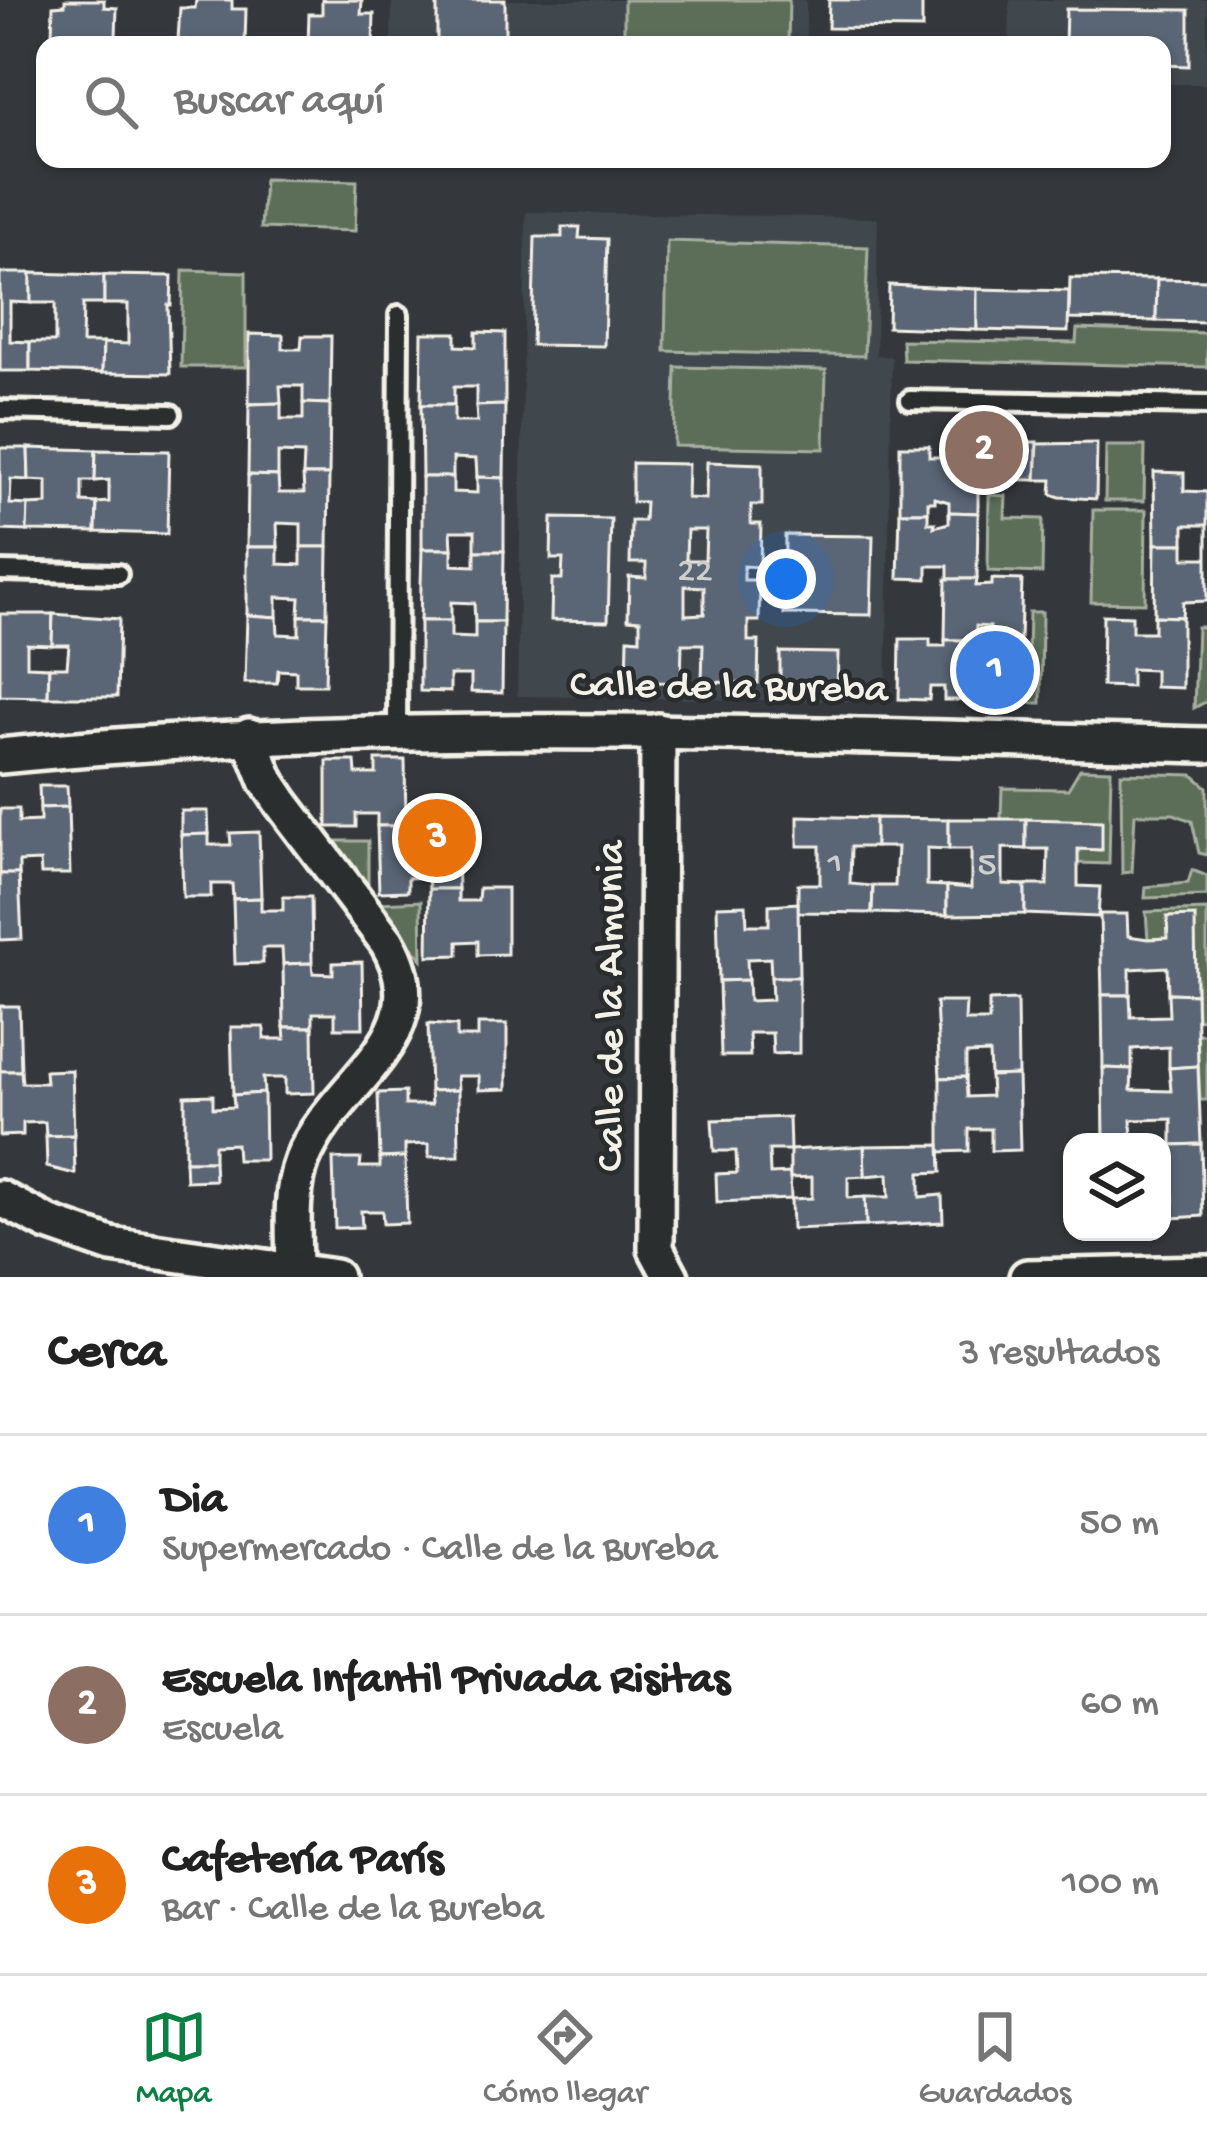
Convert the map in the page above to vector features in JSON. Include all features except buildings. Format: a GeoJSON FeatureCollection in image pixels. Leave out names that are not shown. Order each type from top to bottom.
{"type":"FeatureCollection","features":[{"type":"Feature","properties":{"kind":"street","name":"Calle de la Bureba"},"geometry":{"type":"LineString","coordinates":[[0,756],[249,736],[398,732],[658,731],[1207,745]]}},
{"type":"Feature","properties":{"kind":"street","name":"Calle de la Almunia"},"geometry":{"type":"LineString","coordinates":[[658,731],[656,1249],[670,1277]]}},
{"type":"Feature","properties":{"kind":"street"},"geometry":{"type":"LineString","coordinates":[[249,736],[281,802],[387,942],[399,962],[406,989],[398,1024],[301,1162],[295,1194],[294,1272]]}},
{"type":"Feature","properties":{"kind":"street"},"geometry":{"type":"LineString","coordinates":[[0,1198],[48,1223],[111,1245],[334,1277]]}},
{"type":"Feature","properties":{"kind":"street"},"geometry":{"type":"LineString","coordinates":[[1027,1277],[1207,1273]]}},
{"type":"Feature","properties":{"kind":"lane"},"geometry":{"type":"LineString","coordinates":[[398,732],[400,315]]}},
{"type":"Feature","properties":{"kind":"lane"},"geometry":{"type":"LineString","coordinates":[[910,400],[1207,405]]}},
{"type":"Feature","properties":{"kind":"lane"},"geometry":{"type":"LineString","coordinates":[[0,410],[171,415]]}},
{"type":"Feature","properties":{"kind":"lane"},"geometry":{"type":"LineString","coordinates":[[0,571],[118,574]]}},
{"type":"Feature","properties":{"kind":"shaded area"},"geometry":{"type":"Polygon","coordinates":[[[392,0],[806,0],[806,36],[391,36],[392,0]]]}},
{"type":"Feature","properties":{"kind":"shaded area"},"geometry":{"type":"Polygon","coordinates":[[[1010,0],[1207,0],[1207,84],[1171,84],[1171,36],[1009,36],[1010,0]]]}},
{"type":"Feature","properties":{"kind":"shaded area"},"geometry":{"type":"Polygon","coordinates":[[[526,212],[878,218],[876,355],[892,357],[886,702],[517,696],[526,212]]]}},
{"type":"Feature","properties":{"kind":"green space"},"geometry":{"type":"Polygon","coordinates":[[[624,0],[789,0],[788,36],[624,36],[624,0]]]}},
{"type":"Feature","properties":{"kind":"green space"},"geometry":{"type":"Polygon","coordinates":[[[264,179],[357,181],[355,231],[261,228],[264,179]]]}},
{"type":"Feature","properties":{"kind":"green space"},"geometry":{"type":"Polygon","coordinates":[[[667,241],[868,247],[864,356],[665,351],[667,241]]]}},
{"type":"Feature","properties":{"kind":"green space"},"geometry":{"type":"Polygon","coordinates":[[[183,270],[246,272],[246,367],[181,367],[183,270]]]}},
{"type":"Feature","properties":{"kind":"green space"},"geometry":{"type":"Polygon","coordinates":[[[1077,329],[1207,333],[1207,367],[903,360],[902,340],[1076,343],[1077,329]]]}},
{"type":"Feature","properties":{"kind":"green space"},"geometry":{"type":"Polygon","coordinates":[[[676,367],[826,370],[824,449],[674,446],[676,367]]]}},
{"type":"Feature","properties":{"kind":"green space"},"geometry":{"type":"Polygon","coordinates":[[[1106,446],[1145,446],[1144,501],[1105,501],[1106,446]]]}},
{"type":"Feature","properties":{"kind":"green space"},"geometry":{"type":"Polygon","coordinates":[[[989,495],[1006,496],[1005,518],[1043,519],[1042,573],[988,571],[989,495]]]}},
{"type":"Feature","properties":{"kind":"green space"},"geometry":{"type":"Polygon","coordinates":[[[1093,510],[1146,510],[1145,603],[1091,602],[1093,510]]]}},
{"type":"Feature","properties":{"kind":"green space"},"geometry":{"type":"Polygon","coordinates":[[[1029,612],[1042,612],[1041,703],[1022,703],[1022,656],[1028,656],[1029,612]]]}},
{"type":"Feature","properties":{"kind":"green space"},"geometry":{"type":"Polygon","coordinates":[[[1197,627],[1207,627],[1207,701],[1194,708],[1197,627]]]}},
{"type":"Feature","properties":{"kind":"green space"},"geometry":{"type":"Polygon","coordinates":[[[1080,769],[1111,770],[1109,864],[1078,863],[1078,849],[1101,850],[1001,819],[1002,788],[1068,789],[1080,769]]]}},
{"type":"Feature","properties":{"kind":"green space"},"geometry":{"type":"Polygon","coordinates":[[[1121,773],[1193,775],[1207,787],[1207,855],[1199,853],[1192,821],[1174,814],[1135,814],[1132,872],[1122,873],[1121,773]]]}},
{"type":"Feature","properties":{"kind":"green space"},"geometry":{"type":"Polygon","coordinates":[[[326,841],[368,841],[368,896],[326,841]]]}},
{"type":"Feature","properties":{"kind":"green space"},"geometry":{"type":"Polygon","coordinates":[[[1192,870],[1207,876],[1207,896],[1145,898],[1146,887],[1188,883],[1192,870]]]}},
{"type":"Feature","properties":{"kind":"green space"},"geometry":{"type":"Polygon","coordinates":[[[421,901],[422,959],[376,903],[421,901]]]}},
{"type":"Feature","properties":{"kind":"green space"},"geometry":{"type":"Polygon","coordinates":[[[1207,910],[1207,1018],[1197,1019],[1194,917],[1168,917],[1168,938],[1148,939],[1146,912],[1207,910]]]}},
{"type":"Feature","properties":{"kind":"green space"},"geometry":{"type":"Polygon","coordinates":[[[1197,1034],[1207,1034],[1207,1100],[1200,1100],[1197,1034]]]}},
{"type":"Feature","properties":{"kind":"place","name":"Escuela Infantil Privada Risitas"},"geometry":{"type":"Point","coordinates":[984,450]}},
{"type":"Feature","properties":{"kind":"place","name":"Dia"},"geometry":{"type":"Point","coordinates":[995,670]}},
{"type":"Feature","properties":{"kind":"place","name":"Cafetería París"},"geometry":{"type":"Point","coordinates":[437,838]}}]}
